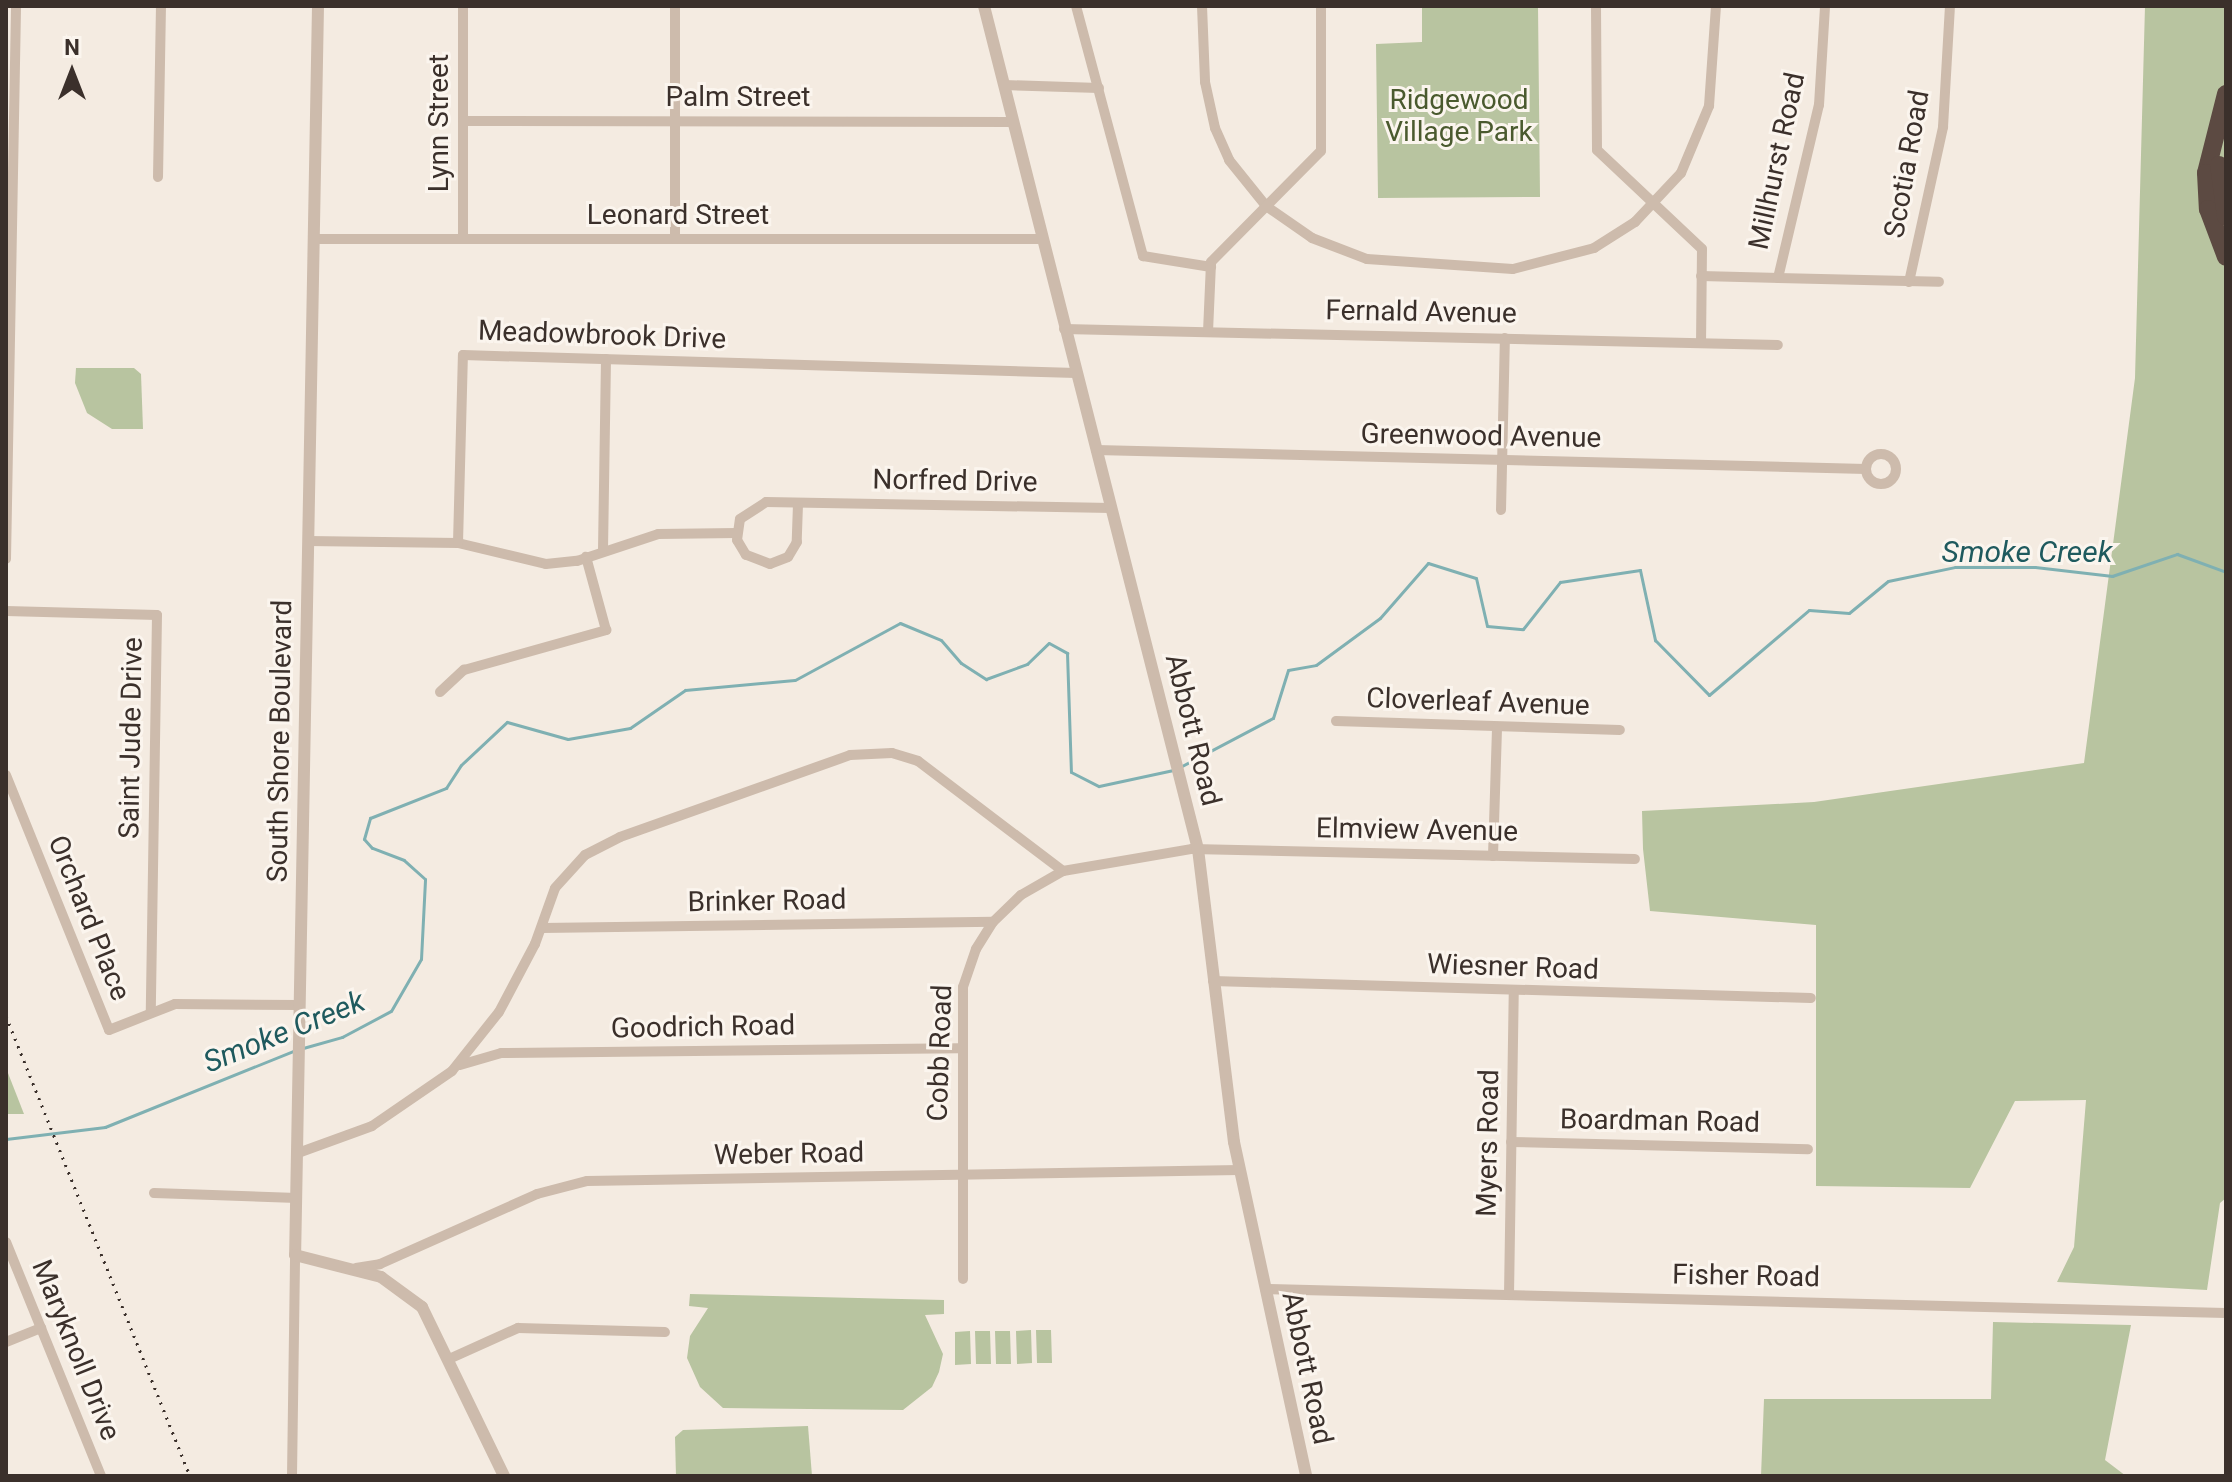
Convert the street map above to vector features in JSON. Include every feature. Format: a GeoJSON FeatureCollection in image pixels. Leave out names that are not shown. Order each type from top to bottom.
{"type":"FeatureCollection","features":[{"type":"Feature","properties":{"kind":"highway"},"geometry":{"type":"LineString","coordinates":[[2226,94],[2206,173],[2208,209],[2226,257]]}},
{"type":"Feature","properties":{"kind":"highway"},"geometry":{"type":"LineString","coordinates":[[2226,128],[2217,182],[2226,217]]}},
{"type":"Feature","properties":{"kind":"street"},"geometry":{"type":"LineString","coordinates":[[6,559],[16,6]]}},
{"type":"Feature","properties":{"kind":"street"},"geometry":{"type":"LineString","coordinates":[[158,177],[161,6]]}},
{"type":"Feature","properties":{"kind":"street","name":"South Shore Boulevard"},"geometry":{"type":"LineString","coordinates":[[292,1476],[318,6]]}},
{"type":"Feature","properties":{"kind":"street","name":"Lynn Street"},"geometry":{"type":"LineString","coordinates":[[463,6],[463,239]]}},
{"type":"Feature","properties":{"kind":"street"},"geometry":{"type":"LineString","coordinates":[[675,6],[675,239]]}},
{"type":"Feature","properties":{"kind":"street","name":"Abbott Road"},"geometry":{"type":"LineString","coordinates":[[984,6],[1198,849],[1239,1170],[1306,1476]]}},
{"type":"Feature","properties":{"kind":"street"},"geometry":{"type":"LineString","coordinates":[[1076,6],[1143,256],[1211,267]]}},
{"type":"Feature","properties":{"kind":"street"},"geometry":{"type":"LineString","coordinates":[[1202,6],[1205,82],[1215,128],[1229,160],[1266,206],[1312,238],[1367,259],[1513,269],[1594,248],[1654,205],[1687,165],[1702,130],[1714,81],[1716,6]]}},
{"type":"Feature","properties":{"kind":"street"},"geometry":{"type":"LineString","coordinates":[[1208,332],[1211,267],[1321,151],[1321,6]]}},
{"type":"Feature","properties":{"kind":"street"},"geometry":{"type":"LineString","coordinates":[[1596,6],[1597,150],[1702,249],[1701,342]]}},
{"type":"Feature","properties":{"kind":"street","name":"Millhurst Road"},"geometry":{"type":"LineString","coordinates":[[1778,278],[1819,105],[1825,6]]}},
{"type":"Feature","properties":{"kind":"street","name":"Scotia Road"},"geometry":{"type":"LineString","coordinates":[[1909,282],[1943,127],[1950,6]]}},
{"type":"Feature","properties":{"kind":"street"},"geometry":{"type":"LineString","coordinates":[[1004,85],[1098,85]]}},
{"type":"Feature","properties":{"kind":"street","name":"Palm Street"},"geometry":{"type":"LineString","coordinates":[[463,121],[1012,122]]}},
{"type":"Feature","properties":{"kind":"street","name":"Leonard Street"},"geometry":{"type":"LineString","coordinates":[[313,239],[1043,239]]}},
{"type":"Feature","properties":{"kind":"street"},"geometry":{"type":"LineString","coordinates":[[1701,276],[1939,282]]}},
{"type":"Feature","properties":{"kind":"street","name":"Fernald Avenue"},"geometry":{"type":"LineString","coordinates":[[1064,329],[1778,345]]}},
{"type":"Feature","properties":{"kind":"street"},"geometry":{"type":"LineString","coordinates":[[1501,510],[1505,338]]}},
{"type":"Feature","properties":{"kind":"street","name":"Meadowbrook Drive"},"geometry":{"type":"LineString","coordinates":[[458,543],[463,355],[1076,373]]}},
{"type":"Feature","properties":{"kind":"street"},"geometry":{"type":"LineString","coordinates":[[603,550],[606,359]]}},
{"type":"Feature","properties":{"kind":"street","name":"Greenwood Avenue"},"geometry":{"type":"LineString","coordinates":[[1096,450],[1866,469]]}},
{"type":"Feature","properties":{"kind":"street","name":"Norfred Drive"},"geometry":{"type":"LineString","coordinates":[[737,533],[744,513],[759,503],[1111,508]]}},
{"type":"Feature","properties":{"kind":"street"},"geometry":{"type":"LineString","coordinates":[[308,541],[458,543],[530,563],[562,564],[676,531],[737,533],[746,555],[762,564],[778,562],[797,542],[798,504]]}},
{"type":"Feature","properties":{"kind":"street"},"geometry":{"type":"LineString","coordinates":[[440,692],[464,670],[606,630],[586,557]]}},
{"type":"Feature","properties":{"kind":"street","name":"Saint Jude Drive"},"geometry":{"type":"LineString","coordinates":[[6,611],[157,615],[151,1013]]}},
{"type":"Feature","properties":{"kind":"street","name":"Cloverleaf Avenue"},"geometry":{"type":"LineString","coordinates":[[1336,721],[1620,730]]}},
{"type":"Feature","properties":{"kind":"street"},"geometry":{"type":"LineString","coordinates":[[1493,856],[1497,727]]}},
{"type":"Feature","properties":{"kind":"street"},"geometry":{"type":"LineString","coordinates":[[298,1153],[372,1126],[452,1071],[499,1012],[542,928],[555,888],[597,847],[856,754],[892,753],[918,761],[1063,871]]}},
{"type":"Feature","properties":{"kind":"street","name":"Orchard Place"},"geometry":{"type":"LineString","coordinates":[[6,775],[109,1030],[175,1004],[299,1005]]}},
{"type":"Feature","properties":{"kind":"street","name":"Elmview Avenue"},"geometry":{"type":"LineString","coordinates":[[1063,871],[1198,849],[1635,859]]}},
{"type":"Feature","properties":{"kind":"street","name":"Cobb Road"},"geometry":{"type":"LineString","coordinates":[[963,1279],[959,1048],[963,987],[976,949],[993,922],[1021,895],[1063,871]]}},
{"type":"Feature","properties":{"kind":"street","name":"Brinker Road"},"geometry":{"type":"LineString","coordinates":[[542,928],[993,922]]}},
{"type":"Feature","properties":{"kind":"street","name":"Wiesner Road"},"geometry":{"type":"LineString","coordinates":[[1213,981],[1811,998]]}},
{"type":"Feature","properties":{"kind":"street","name":"Myers Road"},"geometry":{"type":"LineString","coordinates":[[1509,1295],[1514,991]]}},
{"type":"Feature","properties":{"kind":"street","name":"Goodrich Road"},"geometry":{"type":"LineString","coordinates":[[452,1071],[501,1053],[959,1048]]}},
{"type":"Feature","properties":{"kind":"street","name":"Boardman Road"},"geometry":{"type":"LineString","coordinates":[[1511,1142],[1808,1149]]}},
{"type":"Feature","properties":{"kind":"street","name":"Weber Road"},"geometry":{"type":"LineString","coordinates":[[356,1268],[380,1264],[537,1194],[587,1181],[1239,1170]]}},
{"type":"Feature","properties":{"kind":"street"},"geometry":{"type":"LineString","coordinates":[[154,1193],[297,1198]]}},
{"type":"Feature","properties":{"kind":"street","name":"Maryknoll Drive"},"geometry":{"type":"LineString","coordinates":[[6,1242],[101,1476]]}},
{"type":"Feature","properties":{"kind":"street"},"geometry":{"type":"LineString","coordinates":[[295,1255],[356,1268],[411,1296],[431,1320],[504,1476]]}},
{"type":"Feature","properties":{"kind":"street","name":"Fisher Road"},"geometry":{"type":"LineString","coordinates":[[1265,1289],[2226,1313]]}},
{"type":"Feature","properties":{"kind":"street"},"geometry":{"type":"LineString","coordinates":[[6,1342],[41,1328]]}},
{"type":"Feature","properties":{"kind":"street"},"geometry":{"type":"LineString","coordinates":[[449,1359],[518,1328],[665,1332]]}},
{"type":"Feature","properties":{"kind":"green space","name":"Ridgewood Village Park"},"geometry":{"type":"Polygon","coordinates":[[[1422,6],[1538,6],[1540,197],[1378,198],[1376,44],[1422,42],[1422,6]]]}},
{"type":"Feature","properties":{"kind":"green space"},"geometry":{"type":"Polygon","coordinates":[[[2145,6],[2226,6],[2226,1198],[2220,1203],[2207,1290],[2057,1282],[2074,1247],[2086,1100],[2015,1101],[1970,1188],[1816,1186],[1816,925],[1650,911],[1643,849],[1642,811],[1814,802],[2084,763],[2135,378],[2145,6]]]}},
{"type":"Feature","properties":{"kind":"green space"},"geometry":{"type":"Polygon","coordinates":[[[76,368],[134,368],[141,374],[143,429],[112,429],[87,413],[75,383],[76,368]]]}},
{"type":"Feature","properties":{"kind":"green space"},"geometry":{"type":"Polygon","coordinates":[[[6,1068],[24,1114],[6,1114],[6,1068]]]}},
{"type":"Feature","properties":{"kind":"green space"},"geometry":{"type":"Polygon","coordinates":[[[690,1294],[944,1300],[944,1314],[925,1315],[943,1354],[939,1372],[932,1387],[903,1410],[723,1408],[700,1387],[687,1358],[690,1336],[708,1308],[689,1306],[690,1294]]]}},
{"type":"Feature","properties":{"kind":"green space"},"geometry":{"type":"Polygon","coordinates":[[[1993,1322],[2131,1325],[2105,1460],[2126,1476],[1761,1476],[1764,1399],[1991,1399],[1993,1322]]]}},
{"type":"Feature","properties":{"kind":"green space"},"geometry":{"type":"Polygon","coordinates":[[[1031,1330],[1032,1363],[1017,1364],[1016,1331],[1031,1330]]]}},
{"type":"Feature","properties":{"kind":"green space"},"geometry":{"type":"Polygon","coordinates":[[[1036,1330],[1051,1330],[1052,1363],[1037,1363],[1036,1330]]]}},
{"type":"Feature","properties":{"kind":"green space"},"geometry":{"type":"Polygon","coordinates":[[[970,1331],[971,1364],[955,1365],[955,1332],[970,1331]]]}},
{"type":"Feature","properties":{"kind":"green space"},"geometry":{"type":"Polygon","coordinates":[[[975,1331],[990,1331],[991,1364],[976,1364],[975,1331]]]}},
{"type":"Feature","properties":{"kind":"green space"},"geometry":{"type":"Polygon","coordinates":[[[995,1331],[1010,1331],[1011,1364],[996,1364],[995,1331]]]}},
{"type":"Feature","properties":{"kind":"green space"},"geometry":{"type":"Polygon","coordinates":[[[808,1426],[812,1476],[676,1476],[675,1437],[683,1430],[808,1426]]]}},
{"type":"Feature","properties":{"kind":"waterway","name":"Smoke Creek"},"geometry":{"type":"LineString","coordinates":[[1180,767],[1273,718],[1288,670],[1316,665],[1380,618],[1428,563],[1476,578],[1487,626],[1523,629],[1560,582],[1640,570],[1655,640],[1709,695],[1809,610],[1849,613],[1888,581],[1955,567],[2035,567],[2112,576],[2177,554],[2226,572]]}},
{"type":"Feature","properties":{"kind":"waterway","name":"Smoke Creek"},"geometry":{"type":"LineString","coordinates":[[303,1048],[342,1037],[391,1011],[421,959],[425,879],[404,860],[372,848],[364,839],[370,818],[446,788],[461,765],[507,722],[568,739],[630,728],[685,690],[795,680],[900,623],[941,640],[961,663],[986,679],[1027,664],[1049,643],[1067,653],[1071,772],[1099,786],[1173,770]]}},
{"type":"Feature","properties":{"kind":"waterway","name":"Smoke Creek"},"geometry":{"type":"LineString","coordinates":[[6,1139],[105,1127],[296,1050]]}},
{"type":"Feature","properties":{"kind":"railway"},"geometry":{"type":"LineString","coordinates":[[6,1016],[190,1476]]}}]}
